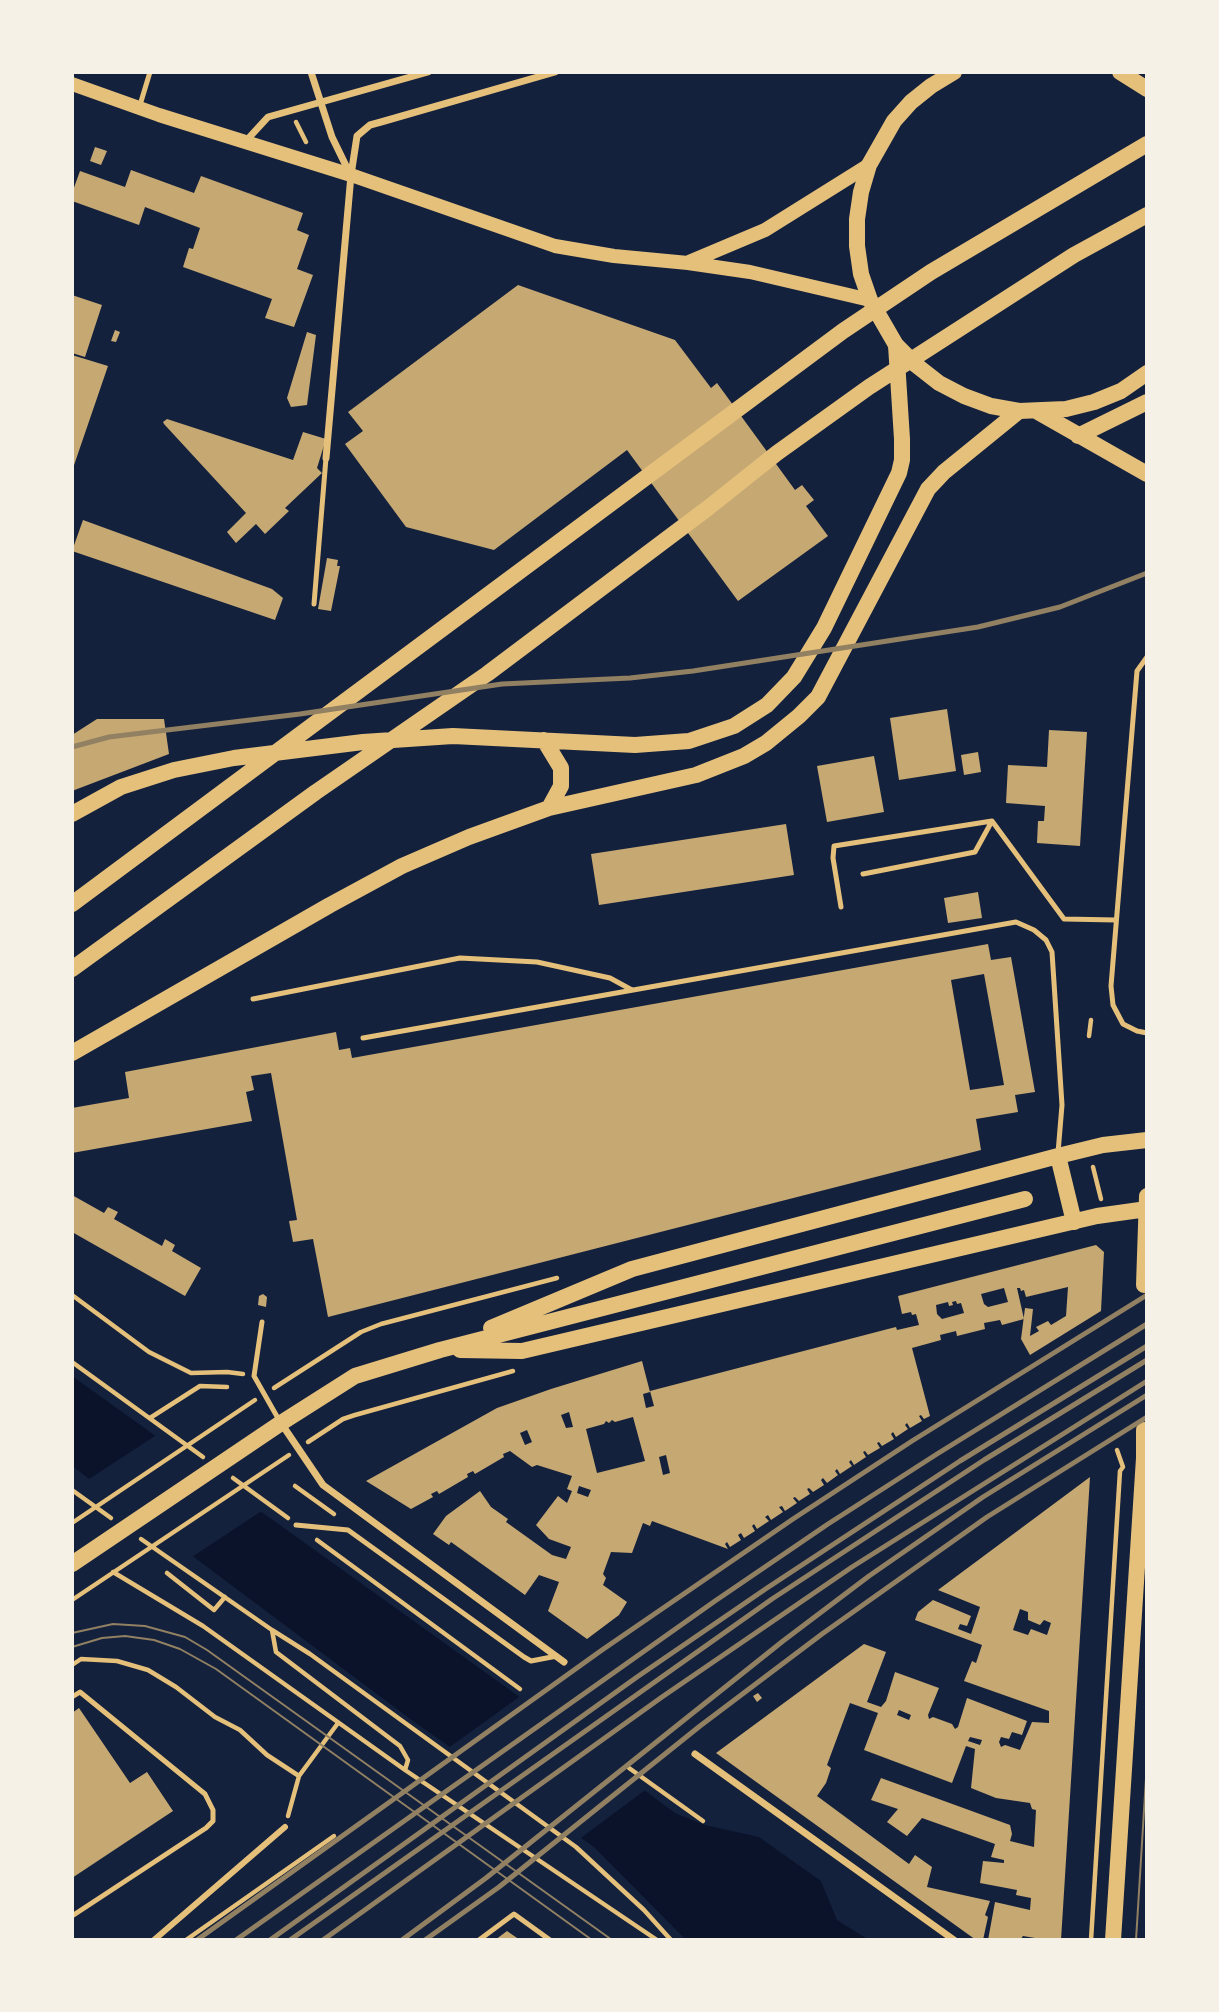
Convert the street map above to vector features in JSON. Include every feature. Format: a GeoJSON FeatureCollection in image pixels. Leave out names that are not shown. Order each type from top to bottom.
{"type":"FeatureCollection","features":[{"type":"Feature","properties":{"kind":"main road"},"geometry":{"type":"LineString","coordinates":[[954,72],[911,102],[887,132],[869,165],[861,192],[857,219],[861,274],[870,300],[896,345],[916,365],[964,397],[1019,411],[1066,409],[1094,402],[1121,390],[1147,373]]}},
{"type":"Feature","properties":{"kind":"main road"},"geometry":{"type":"LineString","coordinates":[[1120,72],[1147,89]]}},
{"type":"Feature","properties":{"kind":"main road"},"geometry":{"type":"LineString","coordinates":[[72,84],[159,116],[351,175],[555,246],[758,274],[870,300]]}},
{"type":"Feature","properties":{"kind":"main road"},"geometry":{"type":"LineString","coordinates":[[72,904],[843,331],[931,272],[1147,144]]}},
{"type":"Feature","properties":{"kind":"main road"},"geometry":{"type":"LineString","coordinates":[[688,263],[765,230],[869,165]]}},
{"type":"Feature","properties":{"kind":"main road"},"geometry":{"type":"LineString","coordinates":[[72,969],[316,792],[487,674],[697,517],[776,453],[869,387],[1074,255],[1147,215]]}},
{"type":"Feature","properties":{"kind":"main road"},"geometry":{"type":"LineString","coordinates":[[72,814],[121,787],[174,770],[234,758],[363,742],[453,736],[635,745],[689,741],[734,726],[767,705],[794,677],[824,628],[898,473],[902,460],[896,345]]}},
{"type":"Feature","properties":{"kind":"main road"},"geometry":{"type":"LineString","coordinates":[[1078,436],[1147,402]]}},
{"type":"Feature","properties":{"kind":"main road"},"geometry":{"type":"LineString","coordinates":[[72,1053],[402,866],[469,837],[549,808],[696,775],[744,756],[781,733],[810,705],[825,685],[928,489],[944,472],[1019,411]]}},
{"type":"Feature","properties":{"kind":"main road"},"geometry":{"type":"LineString","coordinates":[[1038,411],[1146,472]]}},
{"type":"Feature","properties":{"kind":"main road"},"geometry":{"type":"LineString","coordinates":[[544,740],[557,759],[562,776],[561,786],[549,808]]}},
{"type":"Feature","properties":{"kind":"main road"},"geometry":{"type":"LineString","coordinates":[[440,1350],[632,1269],[1058,1156],[1103,1145],[1147,1140]]}},
{"type":"Feature","properties":{"kind":"main road"},"geometry":{"type":"LineString","coordinates":[[1058,1156],[1074,1222]]}},
{"type":"Feature","properties":{"kind":"main road"},"geometry":{"type":"LineString","coordinates":[[72,1564],[355,1376],[440,1350],[1025,1199]]}},
{"type":"Feature","properties":{"kind":"main road"},"geometry":{"type":"LineString","coordinates":[[440,1350],[522,1351],[1147,1205],[1144,1285]]}},
{"type":"Feature","properties":{"kind":"main road"},"geometry":{"type":"LineString","coordinates":[[1113,1940],[1145,1457],[1144,1430]]}},
{"type":"Feature","properties":{"kind":"street"},"geometry":{"type":"LineString","coordinates":[[311,72],[332,137],[351,175]]}},
{"type":"Feature","properties":{"kind":"street"},"geometry":{"type":"LineString","coordinates":[[244,143],[268,117],[428,72]]}},
{"type":"Feature","properties":{"kind":"street"},"geometry":{"type":"LineString","coordinates":[[326,458],[354,143],[370,125],[555,72]]}},
{"type":"Feature","properties":{"kind":"street"},"geometry":{"type":"LineString","coordinates":[[281,1423],[323,1485],[560,1659]]}},
{"type":"Feature","properties":{"kind":"street"},"geometry":{"type":"LineString","coordinates":[[695,1754],[954,1940]]}},
{"type":"Feature","properties":{"kind":"street"},"geometry":{"type":"LineString","coordinates":[[154,1940],[285,1827]]}},
{"type":"Feature","properties":{"kind":"lane"},"geometry":{"type":"LineString","coordinates":[[139,108],[149,72]]}},
{"type":"Feature","properties":{"kind":"lane"},"geometry":{"type":"LineString","coordinates":[[314,604],[326,458]]}},
{"type":"Feature","properties":{"kind":"lane"},"geometry":{"type":"LineString","coordinates":[[1147,657],[1137,671],[1111,986],[1113,1005],[1123,1024],[1147,1033]]}},
{"type":"Feature","properties":{"kind":"lane"},"geometry":{"type":"LineString","coordinates":[[992,821],[1063,919],[1116,920]]}},
{"type":"Feature","properties":{"kind":"lane"},"geometry":{"type":"LineString","coordinates":[[863,874],[975,852],[992,821]]}},
{"type":"Feature","properties":{"kind":"lane"},"geometry":{"type":"LineString","coordinates":[[841,907],[833,858],[834,846],[992,821]]}},
{"type":"Feature","properties":{"kind":"lane"},"geometry":{"type":"LineString","coordinates":[[363,1038],[1016,922],[1034,930],[1046,940],[1052,952],[1062,1105],[1058,1156]]}},
{"type":"Feature","properties":{"kind":"lane"},"geometry":{"type":"LineString","coordinates":[[253,999],[460,958],[537,962],[610,978],[632,990]]}},
{"type":"Feature","properties":{"kind":"lane"},"geometry":{"type":"LineString","coordinates":[[262,1322],[254,1376],[281,1423]]}},
{"type":"Feature","properties":{"kind":"lane"},"geometry":{"type":"LineString","coordinates":[[296,1525],[348,1530],[524,1657],[531,1661],[560,1659]]}},
{"type":"Feature","properties":{"kind":"lane"},"geometry":{"type":"LineString","coordinates":[[72,1697],[80,1692],[205,1794],[213,1810],[214,1821],[72,1916]]}},
{"type":"Feature","properties":{"kind":"lane"},"geometry":{"type":"LineString","coordinates":[[479,1940],[514,1914],[550,1940]]}},
{"type":"Feature","properties":{"kind":"path"},"geometry":{"type":"LineString","coordinates":[[294,118],[306,142]]}},
{"type":"Feature","properties":{"kind":"path"},"geometry":{"type":"LineString","coordinates":[[1089,1037],[1091,1020]]}},
{"type":"Feature","properties":{"kind":"path"},"geometry":{"type":"LineString","coordinates":[[1091,1158],[1103,1206]]}},
{"type":"Feature","properties":{"kind":"path"},"geometry":{"type":"LineString","coordinates":[[72,1295],[149,1352],[191,1373],[228,1372],[254,1376]]}},
{"type":"Feature","properties":{"kind":"path"},"geometry":{"type":"LineString","coordinates":[[72,1362],[150,1418],[200,1386],[227,1387]]}},
{"type":"Feature","properties":{"kind":"path"},"geometry":{"type":"LineString","coordinates":[[72,1523],[243,1408]]}},
{"type":"Feature","properties":{"kind":"path"},"geometry":{"type":"LineString","coordinates":[[1091,1940],[1120,1471],[1123,1467],[1117,1450]]}},
{"type":"Feature","properties":{"kind":"path"},"geometry":{"type":"LineString","coordinates":[[72,1600],[286,1457]]}},
{"type":"Feature","properties":{"kind":"path"},"geometry":{"type":"LineString","coordinates":[[295,1486],[335,1515]]}},
{"type":"Feature","properties":{"kind":"path"},"geometry":{"type":"LineString","coordinates":[[72,1490],[122,1525]]}},
{"type":"Feature","properties":{"kind":"path"},"geometry":{"type":"LineString","coordinates":[[296,1525],[520,1689]]}},
{"type":"Feature","properties":{"kind":"path"},"geometry":{"type":"LineString","coordinates":[[133,1533],[310,1654],[576,1847],[644,1910],[671,1940]]}},
{"type":"Feature","properties":{"kind":"path"},"geometry":{"type":"LineString","coordinates":[[113,1572],[203,1626],[405,1770],[657,1940]]}},
{"type":"Feature","properties":{"kind":"path"},"geometry":{"type":"LineString","coordinates":[[167,1573],[214,1610],[225,1597]]}},
{"type":"Feature","properties":{"kind":"path"},"geometry":{"type":"LineString","coordinates":[[272,1630],[276,1652],[400,1745],[408,1760],[405,1770]]}},
{"type":"Feature","properties":{"kind":"path"},"geometry":{"type":"LineString","coordinates":[[72,1665],[80,1659],[117,1661],[148,1670],[176,1687],[215,1717],[240,1730],[267,1755],[299,1776]]}},
{"type":"Feature","properties":{"kind":"path"},"geometry":{"type":"LineString","coordinates":[[285,1827],[299,1776],[338,1723]]}},
{"type":"Feature","properties":{"kind":"path"},"geometry":{"type":"LineString","coordinates":[[629,1768],[703,1822]]}},
{"type":"Feature","properties":{"kind":"path"},"geometry":{"type":"LineString","coordinates":[[186,1940],[334,1836]]}},
{"type":"Feature","properties":{"kind":"water"},"geometry":{"type":"Polygon","coordinates":[[[72,1376],[510,1690],[675,1813],[705,1825],[759,1837],[821,1881],[837,1920],[869,1940],[686,1940],[594,1847],[417,1724],[72,1466],[72,1376]]]}},
{"type":"Feature","properties":{"kind":"pier"},"geometry":{"type":"Polygon","coordinates":[[[158,1434],[263,1510],[189,1559],[86,1481],[158,1434]]]}},
{"type":"Feature","properties":{"kind":"pier"},"geometry":{"type":"Polygon","coordinates":[[[522,1695],[648,1788],[578,1840],[447,1749],[522,1695]]]}},
{"type":"Feature","properties":{"kind":"building"},"geometry":{"type":"Polygon","coordinates":[[[95,147],[107,151],[101,165],[90,161],[95,147]]]}},
{"type":"Feature","properties":{"kind":"building"},"geometry":{"type":"Polygon","coordinates":[[[131,170],[194,193],[201,176],[303,213],[297,230],[309,235],[297,269],[313,275],[294,327],[265,318],[272,299],[183,267],[200,228],[145,207],[139,225],[72,201],[80,171],[125,187],[131,170]]]}},
{"type":"Feature","properties":{"kind":"building"},"geometry":{"type":"Polygon","coordinates":[[[518,285],[675,340],[711,388],[717,383],[795,490],[802,485],[814,500],[806,506],[828,536],[738,601],[627,450],[494,550],[406,527],[345,444],[363,431],[348,412],[518,285]]]}},
{"type":"Feature","properties":{"kind":"building"},"geometry":{"type":"Polygon","coordinates":[[[72,295],[102,305],[85,357],[72,353],[72,295]]]}},
{"type":"Feature","properties":{"kind":"building"},"geometry":{"type":"Polygon","coordinates":[[[115,330],[120,332],[116,342],[111,341],[115,330]]]}},
{"type":"Feature","properties":{"kind":"building"},"geometry":{"type":"Polygon","coordinates":[[[307,332],[316,335],[307,405],[291,407],[287,398],[307,332]]]}},
{"type":"Feature","properties":{"kind":"building"},"geometry":{"type":"Polygon","coordinates":[[[72,355],[108,366],[72,471],[72,355]]]}},
{"type":"Feature","properties":{"kind":"building"},"geometry":{"type":"Polygon","coordinates":[[[167,419],[293,460],[303,432],[326,439],[317,468],[322,473],[285,508],[289,511],[265,534],[256,524],[236,543],[227,532],[246,513],[164,424],[167,419]]]}},
{"type":"Feature","properties":{"kind":"building"},"geometry":{"type":"Polygon","coordinates":[[[83,520],[272,589],[283,598],[275,620],[72,551],[83,520]]]}},
{"type":"Feature","properties":{"kind":"building"},"geometry":{"type":"Polygon","coordinates":[[[327,558],[338,560],[337,566],[340,566],[331,611],[318,609],[327,558]]]}},
{"type":"Feature","properties":{"kind":"building"},"geometry":{"type":"Polygon","coordinates":[[[947,709],[956,771],[899,780],[890,718],[947,709]]]}},
{"type":"Feature","properties":{"kind":"building"},"geometry":{"type":"Polygon","coordinates":[[[97,719],[164,719],[169,754],[72,791],[72,735],[97,719]]]}},
{"type":"Feature","properties":{"kind":"building"},"geometry":{"type":"Polygon","coordinates":[[[1049,730],[1087,732],[1080,846],[1037,843],[1038,821],[1044,821],[1045,806],[1006,803],[1008,765],[1047,767],[1049,730]]]}},
{"type":"Feature","properties":{"kind":"building"},"geometry":{"type":"Polygon","coordinates":[[[978,752],[981,772],[964,775],[961,755],[978,752]]]}},
{"type":"Feature","properties":{"kind":"building"},"geometry":{"type":"Polygon","coordinates":[[[874,756],[884,812],[827,822],[817,766],[874,756]]]}},
{"type":"Feature","properties":{"kind":"building"},"geometry":{"type":"Polygon","coordinates":[[[786,824],[794,875],[599,905],[591,854],[786,824]]]}},
{"type":"Feature","properties":{"kind":"building"},"geometry":{"type":"Polygon","coordinates":[[[978,892],[982,918],[948,923],[944,898],[978,892]]]}},
{"type":"Feature","properties":{"kind":"building"},"geometry":{"type":"Polygon","coordinates":[[[988,944],[991,960],[1011,957],[1035,1092],[1015,1095],[1018,1112],[976,1119],[981,1150],[328,1317],[313,1239],[293,1242],[289,1221],[297,1220],[271,1073],[251,1076],[254,1090],[246,1092],[252,1121],[72,1153],[72,1108],[129,1098],[125,1072],[336,1032],[339,1050],[350,1048],[352,1058],[988,944]],[[984,974],[951,980],[970,1090],[1004,1085],[984,974]]]}},
{"type":"Feature","properties":{"kind":"building"},"geometry":{"type":"Polygon","coordinates":[[[72,1195],[104,1213],[108,1207],[118,1212],[114,1219],[162,1246],[165,1239],[175,1245],[172,1251],[201,1268],[185,1296],[72,1232],[72,1195]]]}},
{"type":"Feature","properties":{"kind":"building"},"geometry":{"type":"Polygon","coordinates":[[[1096,1245],[1104,1252],[1101,1311],[1030,1355],[1021,1339],[1024,1319],[1002,1325],[1000,1320],[984,1323],[985,1329],[957,1336],[956,1331],[940,1335],[941,1340],[912,1348],[930,1416],[924,1419],[919,1416],[922,1421],[910,1428],[907,1423],[905,1425],[908,1429],[896,1437],[893,1432],[891,1434],[894,1439],[882,1446],[877,1443],[880,1448],[868,1455],[863,1452],[866,1457],[854,1465],[851,1460],[849,1462],[852,1466],[840,1474],[837,1469],[835,1471],[838,1475],[827,1483],[823,1478],[821,1480],[824,1485],[813,1492],[807,1489],[810,1494],[799,1501],[793,1498],[797,1503],[785,1511],[782,1506],[779,1507],[783,1512],[771,1520],[768,1515],[765,1517],[769,1521],[757,1529],[754,1524],[752,1526],[755,1531],[744,1538],[741,1533],[738,1535],[741,1540],[730,1547],[727,1542],[725,1544],[728,1549],[652,1521],[650,1526],[643,1523],[632,1553],[611,1552],[603,1574],[606,1578],[603,1585],[627,1602],[619,1615],[587,1639],[548,1611],[559,1582],[539,1575],[525,1595],[451,1542],[449,1545],[433,1534],[446,1516],[480,1491],[491,1507],[508,1519],[506,1522],[552,1555],[566,1559],[571,1547],[549,1539],[536,1525],[558,1496],[567,1503],[572,1491],[567,1489],[572,1476],[537,1465],[532,1467],[510,1451],[475,1474],[473,1471],[467,1474],[468,1477],[439,1494],[437,1491],[431,1494],[433,1497],[411,1509],[366,1481],[497,1408],[551,1389],[642,1361],[650,1392],[643,1394],[646,1408],[654,1406],[650,1391],[896,1327],[897,1330],[919,1325],[916,1314],[902,1314],[898,1296],[1096,1245]],[[1068,1287],[1026,1297],[1024,1290],[1017,1288],[1024,1318],[1025,1308],[1033,1309],[1030,1336],[1039,1331],[1036,1327],[1048,1321],[1051,1325],[1066,1316],[1068,1287]],[[1004,1288],[981,1294],[988,1307],[1008,1302],[1004,1288]],[[948,1302],[936,1305],[937,1314],[942,1319],[964,1313],[961,1303],[952,1302],[953,1305],[949,1306],[948,1302]],[[569,1412],[561,1415],[566,1428],[573,1427],[569,1412]],[[633,1417],[615,1422],[612,1420],[586,1429],[597,1473],[645,1461],[633,1417]],[[527,1430],[520,1433],[525,1445],[532,1442],[527,1430]],[[666,1455],[659,1457],[663,1475],[670,1473],[666,1455]],[[579,1486],[577,1493],[588,1497],[591,1490],[579,1486]]]}},
{"type":"Feature","properties":{"kind":"building"},"geometry":{"type":"Polygon","coordinates":[[[263,1294],[267,1297],[266,1307],[258,1305],[259,1296],[263,1294]]]}},
{"type":"Feature","properties":{"kind":"building"},"geometry":{"type":"Polygon","coordinates":[[[1090,1477],[1061,1940],[1034,1940],[1035,1938],[1023,1936],[1020,1940],[988,1940],[995,1902],[1030,1910],[1031,1898],[1016,1895],[1017,1890],[980,1883],[983,1861],[1004,1863],[1004,1860],[991,1857],[995,1844],[922,1818],[907,1836],[887,1822],[898,1809],[871,1800],[881,1778],[1010,1825],[1010,1841],[1034,1847],[1036,1810],[1032,1809],[1030,1803],[996,1798],[971,1788],[975,1749],[966,1746],[952,1783],[864,1750],[878,1713],[850,1703],[827,1765],[831,1768],[826,1783],[817,1796],[909,1864],[915,1855],[932,1867],[927,1887],[990,1901],[985,1915],[988,1917],[983,1940],[976,1940],[716,1753],[864,1644],[886,1652],[867,1702],[881,1707],[886,1701],[895,1672],[939,1688],[928,1715],[929,1719],[933,1717],[952,1724],[955,1729],[967,1698],[1027,1721],[1022,1735],[1012,1732],[1009,1739],[1001,1737],[999,1742],[1001,1747],[1005,1745],[1020,1750],[1032,1722],[1049,1723],[1049,1711],[964,1681],[972,1661],[976,1663],[982,1645],[915,1620],[918,1612],[933,1600],[971,1616],[967,1626],[960,1624],[958,1629],[971,1634],[980,1607],[938,1590],[1090,1477]],[[1020,1609],[1013,1630],[1028,1635],[1031,1629],[1047,1635],[1051,1623],[1044,1620],[1040,1625],[1028,1620],[1028,1612],[1020,1609]],[[899,1710],[897,1715],[909,1720],[911,1715],[899,1710]],[[970,1737],[968,1741],[980,1745],[982,1740],[970,1737]]]}},
{"type":"Feature","properties":{"kind":"building"},"geometry":{"type":"Polygon","coordinates":[[[758,1693],[762,1698],[757,1702],[753,1696],[758,1693]]]}},
{"type":"Feature","properties":{"kind":"building"},"geometry":{"type":"Polygon","coordinates":[[[79,1708],[130,1783],[147,1772],[173,1811],[72,1878],[72,1713],[79,1708]]]}},
{"type":"Feature","properties":{"kind":"building"},"geometry":{"type":"Polygon","coordinates":[[[507,1931],[520,1940],[495,1940],[507,1931]]]}},
{"type":"Feature","properties":{"kind":"tram line"},"geometry":{"type":"LineString","coordinates":[[72,1633],[113,1624],[145,1626],[185,1637],[207,1650],[612,1940]]}},
{"type":"Feature","properties":{"kind":"tram line"},"geometry":{"type":"LineString","coordinates":[[72,1647],[102,1638],[125,1636],[154,1640],[180,1649],[216,1669],[592,1940]]}},
{"type":"Feature","properties":{"kind":"tram line"},"geometry":{"type":"LineString","coordinates":[[1136,1940],[1147,1762]]}},
{"type":"Feature","properties":{"kind":"railway"},"geometry":{"type":"LineString","coordinates":[[72,747],[109,737],[300,714],[502,684],[630,678],[693,671],[978,627],[1060,607],[1147,573]]}},
{"type":"Feature","properties":{"kind":"railway"},"geometry":{"type":"LineString","coordinates":[[197,1940],[602,1650],[793,1519],[912,1441],[1147,1295]]}},
{"type":"Feature","properties":{"kind":"railway"},"geometry":{"type":"LineString","coordinates":[[236,1940],[828,1524],[1147,1324]]}},
{"type":"Feature","properties":{"kind":"railway"},"geometry":{"type":"LineString","coordinates":[[270,1940],[637,1677],[767,1588],[960,1461],[1147,1346]]}},
{"type":"Feature","properties":{"kind":"railway"},"geometry":{"type":"LineString","coordinates":[[290,1940],[772,1599],[984,1460],[1147,1360]]}},
{"type":"Feature","properties":{"kind":"railway"},"geometry":{"type":"LineString","coordinates":[[323,1940],[662,1697],[852,1567],[1147,1381]]}},
{"type":"Feature","properties":{"kind":"railway"},"geometry":{"type":"LineString","coordinates":[[402,1940],[486,1878],[783,1641],[869,1576],[983,1497],[1147,1395]]}},
{"type":"Feature","properties":{"kind":"railway"},"geometry":{"type":"LineString","coordinates":[[425,1940],[499,1887],[700,1726],[822,1634],[987,1517],[1147,1417]]}}]}
